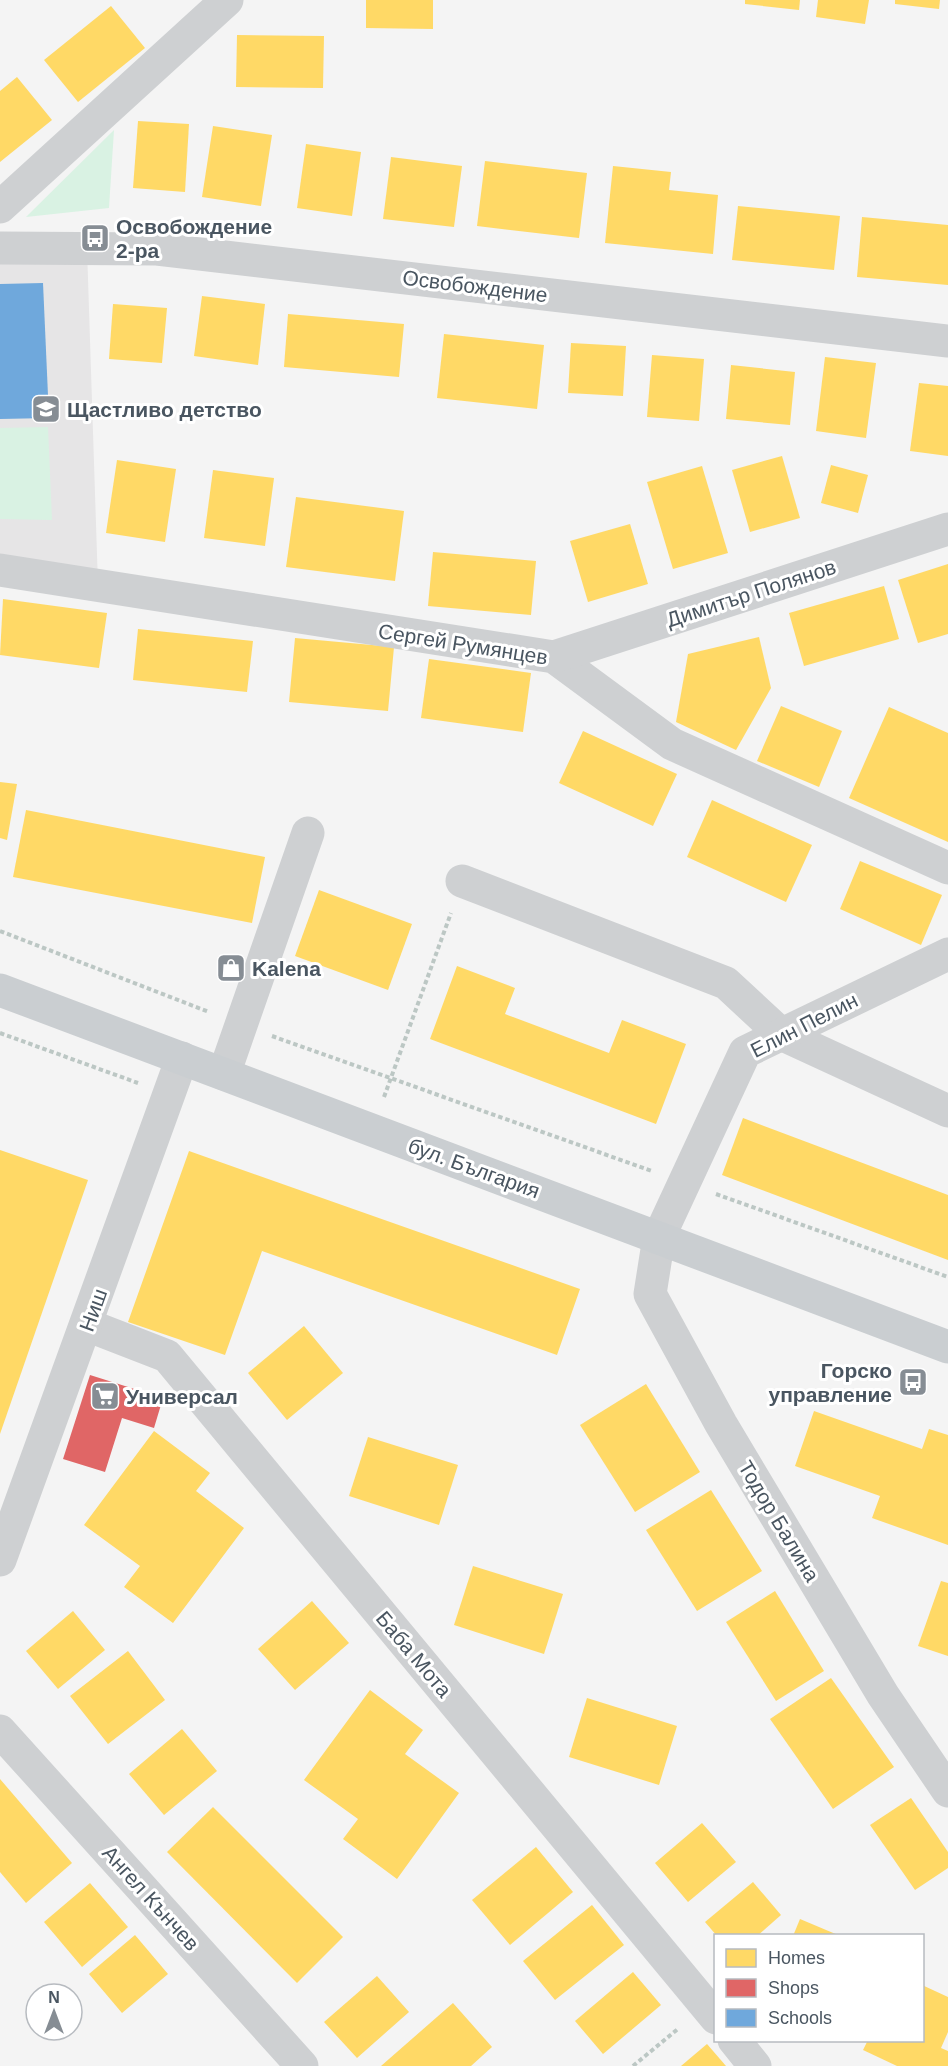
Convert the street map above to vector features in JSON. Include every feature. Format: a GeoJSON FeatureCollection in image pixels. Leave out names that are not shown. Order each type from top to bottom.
{"type":"FeatureCollection","features":[{"type":"Feature","properties":{"kind":"main road","name":"бул. България"},"geometry":{"type":"LineString","coordinates":[[0,990],[948,1347]]}},
{"type":"Feature","properties":{"kind":"street"},"geometry":{"type":"LineString","coordinates":[[0,207],[227,0]]}},
{"type":"Feature","properties":{"kind":"street","name":"Освобождение"},"geometry":{"type":"LineString","coordinates":[[0,248],[157,249],[948,341]]}},
{"type":"Feature","properties":{"kind":"street","name":"Димитър Полянов"},"geometry":{"type":"LineString","coordinates":[[554,657],[948,529]]}},
{"type":"Feature","properties":{"kind":"street","name":"Сергей Румянцев"},"geometry":{"type":"LineString","coordinates":[[0,570],[554,657],[672,744],[948,868]]}},
{"type":"Feature","properties":{"kind":"street"},"geometry":{"type":"LineString","coordinates":[[224,1074],[308,833]]}},
{"type":"Feature","properties":{"kind":"street"},"geometry":{"type":"LineString","coordinates":[[462,881],[726,983],[781,1034],[948,1111]]}},
{"type":"Feature","properties":{"kind":"street","name":"Елин Пелин"},"geometry":{"type":"LineString","coordinates":[[659,1237],[745,1052],[948,954]]}},
{"type":"Feature","properties":{"kind":"street","name":"Ниш"},"geometry":{"type":"LineString","coordinates":[[1,1552],[87,1325],[182,1058]]}},
{"type":"Feature","properties":{"kind":"street","name":"Тодор Балина"},"geometry":{"type":"LineString","coordinates":[[659,1237],[650,1294],[664,1323],[883,1695],[948,1791]]}},
{"type":"Feature","properties":{"kind":"street","name":"Баба Мота"},"geometry":{"type":"LineString","coordinates":[[87,1325],[167,1356],[710,2012]]}},
{"type":"Feature","properties":{"kind":"street","name":"Ангел Кънчев"},"geometry":{"type":"LineString","coordinates":[[0,1731],[302,2066]]}},
{"type":"Feature","properties":{"kind":"street"},"geometry":{"type":"LineString","coordinates":[[736,2042],[755,2066]]}},
{"type":"Feature","properties":{"kind":"path"},"geometry":{"type":"LineString","coordinates":[[372,1130],[462,881]]}},
{"type":"Feature","properties":{"kind":"path"},"geometry":{"type":"LineString","coordinates":[[0,931],[241,1024],[948,1277]]}},
{"type":"Feature","properties":{"kind":"path"},"geometry":{"type":"LineString","coordinates":[[633,2066],[710,2012]]}},
{"type":"Feature","properties":{"kind":"shaded area","name":"Щастливо детство"},"geometry":{"type":"Polygon","coordinates":[[[0,248],[87,248],[98,585],[0,570],[0,248]]]}},
{"type":"Feature","properties":{"kind":"green space"},"geometry":{"type":"Polygon","coordinates":[[[114,130],[109,208],[26,217],[114,130]]]}},
{"type":"Feature","properties":{"kind":"green space"},"geometry":{"type":"Polygon","coordinates":[[[48,427],[52,520],[0,519],[0,428],[48,427]]]}},
{"type":"Feature","properties":{"kind":"building: Homes"},"geometry":{"type":"Polygon","coordinates":[[[366,0],[433,0],[433,29],[366,28],[366,0]]]}},
{"type":"Feature","properties":{"kind":"building: Homes"},"geometry":{"type":"Polygon","coordinates":[[[745,0],[800,0],[799,10],[745,4],[745,0]]]}},
{"type":"Feature","properties":{"kind":"building: Homes"},"geometry":{"type":"Polygon","coordinates":[[[818,0],[869,0],[865,24],[816,17],[818,0]]]}},
{"type":"Feature","properties":{"kind":"building: Homes"},"geometry":{"type":"Polygon","coordinates":[[[895,0],[940,0],[939,9],[895,4],[895,0]]]}},
{"type":"Feature","properties":{"kind":"building: Homes"},"geometry":{"type":"Polygon","coordinates":[[[111,6],[145,48],[78,102],[44,60],[111,6]]]}},
{"type":"Feature","properties":{"kind":"building: Homes"},"geometry":{"type":"Polygon","coordinates":[[[237,35],[324,36],[323,88],[236,87],[237,35]]]}},
{"type":"Feature","properties":{"kind":"building: Homes"},"geometry":{"type":"Polygon","coordinates":[[[17,77],[52,120],[0,162],[0,91],[17,77]]]}},
{"type":"Feature","properties":{"kind":"building: Homes"},"geometry":{"type":"Polygon","coordinates":[[[138,121],[189,124],[185,192],[133,188],[138,121]]]}},
{"type":"Feature","properties":{"kind":"building: Homes"},"geometry":{"type":"Polygon","coordinates":[[[213,126],[272,135],[261,206],[202,197],[213,126]]]}},
{"type":"Feature","properties":{"kind":"building: Homes"},"geometry":{"type":"Polygon","coordinates":[[[306,144],[361,152],[352,216],[297,208],[306,144]]]}},
{"type":"Feature","properties":{"kind":"building: Homes"},"geometry":{"type":"Polygon","coordinates":[[[391,157],[462,166],[454,227],[383,219],[391,157]]]}},
{"type":"Feature","properties":{"kind":"building: Homes"},"geometry":{"type":"Polygon","coordinates":[[[485,161],[587,173],[579,238],[477,226],[485,161]]]}},
{"type":"Feature","properties":{"kind":"building: Homes"},"geometry":{"type":"Polygon","coordinates":[[[613,166],[671,172],[669,190],[718,195],[713,254],[605,243],[613,166]]]}},
{"type":"Feature","properties":{"kind":"building: Homes"},"geometry":{"type":"Polygon","coordinates":[[[738,206],[840,216],[834,270],[732,260],[738,206]]]}},
{"type":"Feature","properties":{"kind":"building: Homes"},"geometry":{"type":"Polygon","coordinates":[[[862,217],[948,225],[948,285],[857,277],[862,217]]]}},
{"type":"Feature","properties":{"kind":"building: Homes"},"geometry":{"type":"Polygon","coordinates":[[[202,296],[265,304],[258,365],[194,356],[202,296]]]}},
{"type":"Feature","properties":{"kind":"building: Homes"},"geometry":{"type":"Polygon","coordinates":[[[113,304],[167,308],[162,363],[109,359],[113,304]]]}},
{"type":"Feature","properties":{"kind":"building: Homes"},"geometry":{"type":"Polygon","coordinates":[[[288,314],[404,324],[399,377],[284,367],[288,314]]]}},
{"type":"Feature","properties":{"kind":"building: Homes"},"geometry":{"type":"Polygon","coordinates":[[[444,334],[544,345],[537,409],[437,398],[444,334]]]}},
{"type":"Feature","properties":{"kind":"building: Homes"},"geometry":{"type":"Polygon","coordinates":[[[571,343],[626,346],[623,396],[568,393],[571,343]]]}},
{"type":"Feature","properties":{"kind":"building: Homes"},"geometry":{"type":"Polygon","coordinates":[[[652,355],[704,359],[699,421],[647,417],[652,355]]]}},
{"type":"Feature","properties":{"kind":"building: Homes"},"geometry":{"type":"Polygon","coordinates":[[[825,357],[876,363],[866,438],[816,431],[825,357]]]}},
{"type":"Feature","properties":{"kind":"building: Homes"},"geometry":{"type":"Polygon","coordinates":[[[731,365],[795,372],[790,425],[726,419],[731,365]]]}},
{"type":"Feature","properties":{"kind":"building: Homes"},"geometry":{"type":"Polygon","coordinates":[[[919,383],[948,386],[948,456],[910,451],[919,383]]]}},
{"type":"Feature","properties":{"kind":"building: Homes"},"geometry":{"type":"Polygon","coordinates":[[[782,456],[800,518],[750,532],[732,470],[782,456]]]}},
{"type":"Feature","properties":{"kind":"building: Homes"},"geometry":{"type":"Polygon","coordinates":[[[117,460],[176,469],[165,542],[106,533],[117,460]]]}},
{"type":"Feature","properties":{"kind":"building: Homes"},"geometry":{"type":"Polygon","coordinates":[[[831,465],[868,475],[858,513],[821,503],[831,465]]]}},
{"type":"Feature","properties":{"kind":"building: Homes"},"geometry":{"type":"Polygon","coordinates":[[[702,466],[728,553],[673,569],[647,482],[702,466]]]}},
{"type":"Feature","properties":{"kind":"building: Homes"},"geometry":{"type":"Polygon","coordinates":[[[213,470],[274,478],[265,546],[204,538],[213,470]]]}},
{"type":"Feature","properties":{"kind":"building: Homes"},"geometry":{"type":"Polygon","coordinates":[[[296,497],[404,511],[395,581],[286,567],[296,497]]]}},
{"type":"Feature","properties":{"kind":"building: Homes"},"geometry":{"type":"Polygon","coordinates":[[[630,524],[648,584],[588,602],[570,541],[630,524]]]}},
{"type":"Feature","properties":{"kind":"building: Homes"},"geometry":{"type":"Polygon","coordinates":[[[433,552],[536,561],[531,615],[428,606],[433,552]]]}},
{"type":"Feature","properties":{"kind":"building: Homes"},"geometry":{"type":"Polygon","coordinates":[[[948,564],[948,634],[918,643],[898,580],[948,564]]]}},
{"type":"Feature","properties":{"kind":"building: Homes"},"geometry":{"type":"Polygon","coordinates":[[[884,586],[899,639],[804,666],[789,613],[884,586]]]}},
{"type":"Feature","properties":{"kind":"building: Homes"},"geometry":{"type":"Polygon","coordinates":[[[3,599],[107,613],[99,668],[0,655],[3,599]]]}},
{"type":"Feature","properties":{"kind":"building: Homes"},"geometry":{"type":"Polygon","coordinates":[[[138,629],[253,641],[247,692],[133,680],[138,629]]]}},
{"type":"Feature","properties":{"kind":"building: Homes"},"geometry":{"type":"Polygon","coordinates":[[[759,637],[771,688],[736,750],[676,722],[688,654],[759,637]]]}},
{"type":"Feature","properties":{"kind":"building: Homes"},"geometry":{"type":"Polygon","coordinates":[[[295,638],[394,647],[388,711],[289,702],[295,638]]]}},
{"type":"Feature","properties":{"kind":"building: Homes"},"geometry":{"type":"Polygon","coordinates":[[[429,659],[531,673],[523,732],[421,718],[429,659]]]}},
{"type":"Feature","properties":{"kind":"building: Homes"},"geometry":{"type":"Polygon","coordinates":[[[781,706],[842,731],[819,787],[757,761],[781,706]]]}},
{"type":"Feature","properties":{"kind":"building: Homes"},"geometry":{"type":"Polygon","coordinates":[[[889,707],[948,733],[948,842],[849,798],[889,707]]]}},
{"type":"Feature","properties":{"kind":"building: Homes"},"geometry":{"type":"Polygon","coordinates":[[[583,731],[677,774],[653,826],[559,783],[583,731]]]}},
{"type":"Feature","properties":{"kind":"building: Homes"},"geometry":{"type":"Polygon","coordinates":[[[0,782],[17,784],[7,840],[0,838],[0,782]]]}},
{"type":"Feature","properties":{"kind":"building: Homes"},"geometry":{"type":"Polygon","coordinates":[[[712,800],[812,845],[786,902],[687,857],[712,800]]]}},
{"type":"Feature","properties":{"kind":"building: Homes"},"geometry":{"type":"Polygon","coordinates":[[[26,810],[265,857],[252,923],[13,877],[26,810]]]}},
{"type":"Feature","properties":{"kind":"building: Homes"},"geometry":{"type":"Polygon","coordinates":[[[860,861],[942,895],[921,945],[840,909],[860,861]]]}},
{"type":"Feature","properties":{"kind":"building: Homes"},"geometry":{"type":"Polygon","coordinates":[[[319,890],[412,924],[388,990],[295,956],[319,890]]]}},
{"type":"Feature","properties":{"kind":"building: Homes"},"geometry":{"type":"Polygon","coordinates":[[[457,966],[515,988],[505,1014],[609,1053],[622,1020],[686,1044],[656,1124],[430,1039],[457,966]]]}},
{"type":"Feature","properties":{"kind":"building: Homes"},"geometry":{"type":"Polygon","coordinates":[[[743,1118],[948,1195],[948,1260],[722,1175],[743,1118]]]}},
{"type":"Feature","properties":{"kind":"building: Homes"},"geometry":{"type":"Polygon","coordinates":[[[0,1150],[88,1180],[0,1434],[0,1150]]]}},
{"type":"Feature","properties":{"kind":"building: Homes"},"geometry":{"type":"Polygon","coordinates":[[[189,1151],[580,1289],[557,1355],[262,1251],[225,1355],[128,1322],[189,1151]]]}},
{"type":"Feature","properties":{"kind":"building: Homes"},"geometry":{"type":"Polygon","coordinates":[[[304,1326],[343,1373],[287,1420],[248,1373],[304,1326]]]}},
{"type":"Feature","properties":{"kind":"building: Homes"},"geometry":{"type":"Polygon","coordinates":[[[646,1384],[700,1472],[635,1512],[580,1425],[646,1384]]]}},
{"type":"Feature","properties":{"kind":"building: Homes"},"geometry":{"type":"Polygon","coordinates":[[[814,1411],[922,1449],[929,1429],[948,1435],[948,1545],[872,1518],[880,1496],[795,1466],[814,1411]]]}},
{"type":"Feature","properties":{"kind":"building: Homes"},"geometry":{"type":"Polygon","coordinates":[[[154,1431],[210,1473],[196,1491],[244,1528],[173,1623],[124,1587],[140,1566],[84,1525],[154,1431]]]}},
{"type":"Feature","properties":{"kind":"building: Homes"},"geometry":{"type":"Polygon","coordinates":[[[368,1437],[458,1465],[439,1525],[349,1496],[368,1437]]]}},
{"type":"Feature","properties":{"kind":"building: Homes"},"geometry":{"type":"Polygon","coordinates":[[[711,1490],[762,1571],[697,1611],[646,1530],[711,1490]]]}},
{"type":"Feature","properties":{"kind":"building: Homes"},"geometry":{"type":"Polygon","coordinates":[[[473,1566],[563,1594],[544,1654],[454,1625],[473,1566]]]}},
{"type":"Feature","properties":{"kind":"building: Homes"},"geometry":{"type":"Polygon","coordinates":[[[941,1581],[948,1583],[948,1656],[918,1646],[941,1581]]]}},
{"type":"Feature","properties":{"kind":"building: Homes"},"geometry":{"type":"Polygon","coordinates":[[[775,1591],[824,1671],[776,1701],[726,1622],[775,1591]]]}},
{"type":"Feature","properties":{"kind":"building: Homes"},"geometry":{"type":"Polygon","coordinates":[[[312,1601],[349,1643],[295,1690],[258,1649],[312,1601]]]}},
{"type":"Feature","properties":{"kind":"building: Homes"},"geometry":{"type":"Polygon","coordinates":[[[73,1611],[105,1650],[58,1689],[26,1651],[73,1611]]]}},
{"type":"Feature","properties":{"kind":"building: Homes"},"geometry":{"type":"Polygon","coordinates":[[[128,1651],[165,1700],[108,1744],[70,1696],[128,1651]]]}},
{"type":"Feature","properties":{"kind":"building: Homes"},"geometry":{"type":"Polygon","coordinates":[[[831,1678],[894,1767],[833,1809],[770,1719],[831,1678]]]}},
{"type":"Feature","properties":{"kind":"building: Homes"},"geometry":{"type":"Polygon","coordinates":[[[370,1690],[423,1730],[405,1754],[459,1793],[397,1879],[343,1839],[358,1819],[304,1780],[370,1690]]]}},
{"type":"Feature","properties":{"kind":"building: Homes"},"geometry":{"type":"Polygon","coordinates":[[[587,1698],[677,1726],[659,1785],[569,1757],[587,1698]]]}},
{"type":"Feature","properties":{"kind":"building: Homes"},"geometry":{"type":"Polygon","coordinates":[[[182,1729],[217,1771],[164,1815],[129,1774],[182,1729]]]}},
{"type":"Feature","properties":{"kind":"building: Homes"},"geometry":{"type":"Polygon","coordinates":[[[0,1779],[72,1863],[26,1903],[0,1872],[0,1779]]]}},
{"type":"Feature","properties":{"kind":"building: Homes"},"geometry":{"type":"Polygon","coordinates":[[[911,1798],[948,1852],[948,1868],[915,1890],[870,1825],[911,1798]]]}},
{"type":"Feature","properties":{"kind":"building: Homes"},"geometry":{"type":"Polygon","coordinates":[[[213,1807],[343,1937],[297,1983],[167,1852],[213,1807]]]}},
{"type":"Feature","properties":{"kind":"building: Homes"},"geometry":{"type":"Polygon","coordinates":[[[702,1823],[736,1862],[688,1902],[655,1863],[702,1823]]]}},
{"type":"Feature","properties":{"kind":"building: Homes"},"geometry":{"type":"Polygon","coordinates":[[[536,1847],[573,1892],[510,1945],[472,1900],[536,1847]]]}},
{"type":"Feature","properties":{"kind":"building: Homes"},"geometry":{"type":"Polygon","coordinates":[[[753,1882],[781,1915],[759,1934],[715,1934],[705,1922],[753,1882]]]}},
{"type":"Feature","properties":{"kind":"building: Homes"},"geometry":{"type":"Polygon","coordinates":[[[90,1883],[128,1927],[82,1967],[44,1922],[90,1883]]]}},
{"type":"Feature","properties":{"kind":"building: Homes"},"geometry":{"type":"Polygon","coordinates":[[[592,1905],[624,1945],[555,2000],[523,1961],[592,1905]]]}},
{"type":"Feature","properties":{"kind":"building: Homes"},"geometry":{"type":"Polygon","coordinates":[[[800,1919],[836,1934],[794,1934],[800,1919]]]}},
{"type":"Feature","properties":{"kind":"building: Homes"},"geometry":{"type":"Polygon","coordinates":[[[135,1935],[168,1974],[122,2013],[89,1974],[135,1935]]]}},
{"type":"Feature","properties":{"kind":"building: Homes"},"geometry":{"type":"Polygon","coordinates":[[[633,1972],[661,2005],[603,2054],[575,2021],[633,1972]]]}},
{"type":"Feature","properties":{"kind":"building: Homes"},"geometry":{"type":"Polygon","coordinates":[[[377,1976],[409,2012],[357,2058],[324,2022],[377,1976]]]}},
{"type":"Feature","properties":{"kind":"building: Homes"},"geometry":{"type":"Polygon","coordinates":[[[924,1986],[948,1997],[948,2032],[941,2048],[948,2051],[948,2066],[897,2066],[863,2050],[867,2042],[924,2042],[924,1986]]]}},
{"type":"Feature","properties":{"kind":"building: Homes"},"geometry":{"type":"Polygon","coordinates":[[[453,2003],[492,2047],[471,2066],[381,2066],[453,2003]]]}},
{"type":"Feature","properties":{"kind":"building: Homes"},"geometry":{"type":"Polygon","coordinates":[[[707,2044],[726,2066],[681,2066],[707,2044]]]}},
{"type":"Feature","properties":{"kind":"building: Shops"},"geometry":{"type":"Polygon","coordinates":[[[90,1375],[163,1398],[154,1428],[122,1418],[105,1472],[63,1459],[90,1375]]]}},
{"type":"Feature","properties":{"kind":"building: Schools"},"geometry":{"type":"Polygon","coordinates":[[[43,283],[49,418],[0,419],[0,284],[43,283]]]}},
{"type":"Feature","properties":{"kind":"place","name":"Освобождение 2-ра"},"geometry":{"type":"Point","coordinates":[95,238]}},
{"type":"Feature","properties":{"kind":"place","name":"Щастливо детство"},"geometry":{"type":"Point","coordinates":[46,409]}},
{"type":"Feature","properties":{"kind":"place","name":"Kalena"},"geometry":{"type":"Point","coordinates":[231,968]}},
{"type":"Feature","properties":{"kind":"place","name":"Горско управление"},"geometry":{"type":"Point","coordinates":[913,1382]}},
{"type":"Feature","properties":{"kind":"place","name":"Универсал"},"geometry":{"type":"Point","coordinates":[105,1396]}}]}
